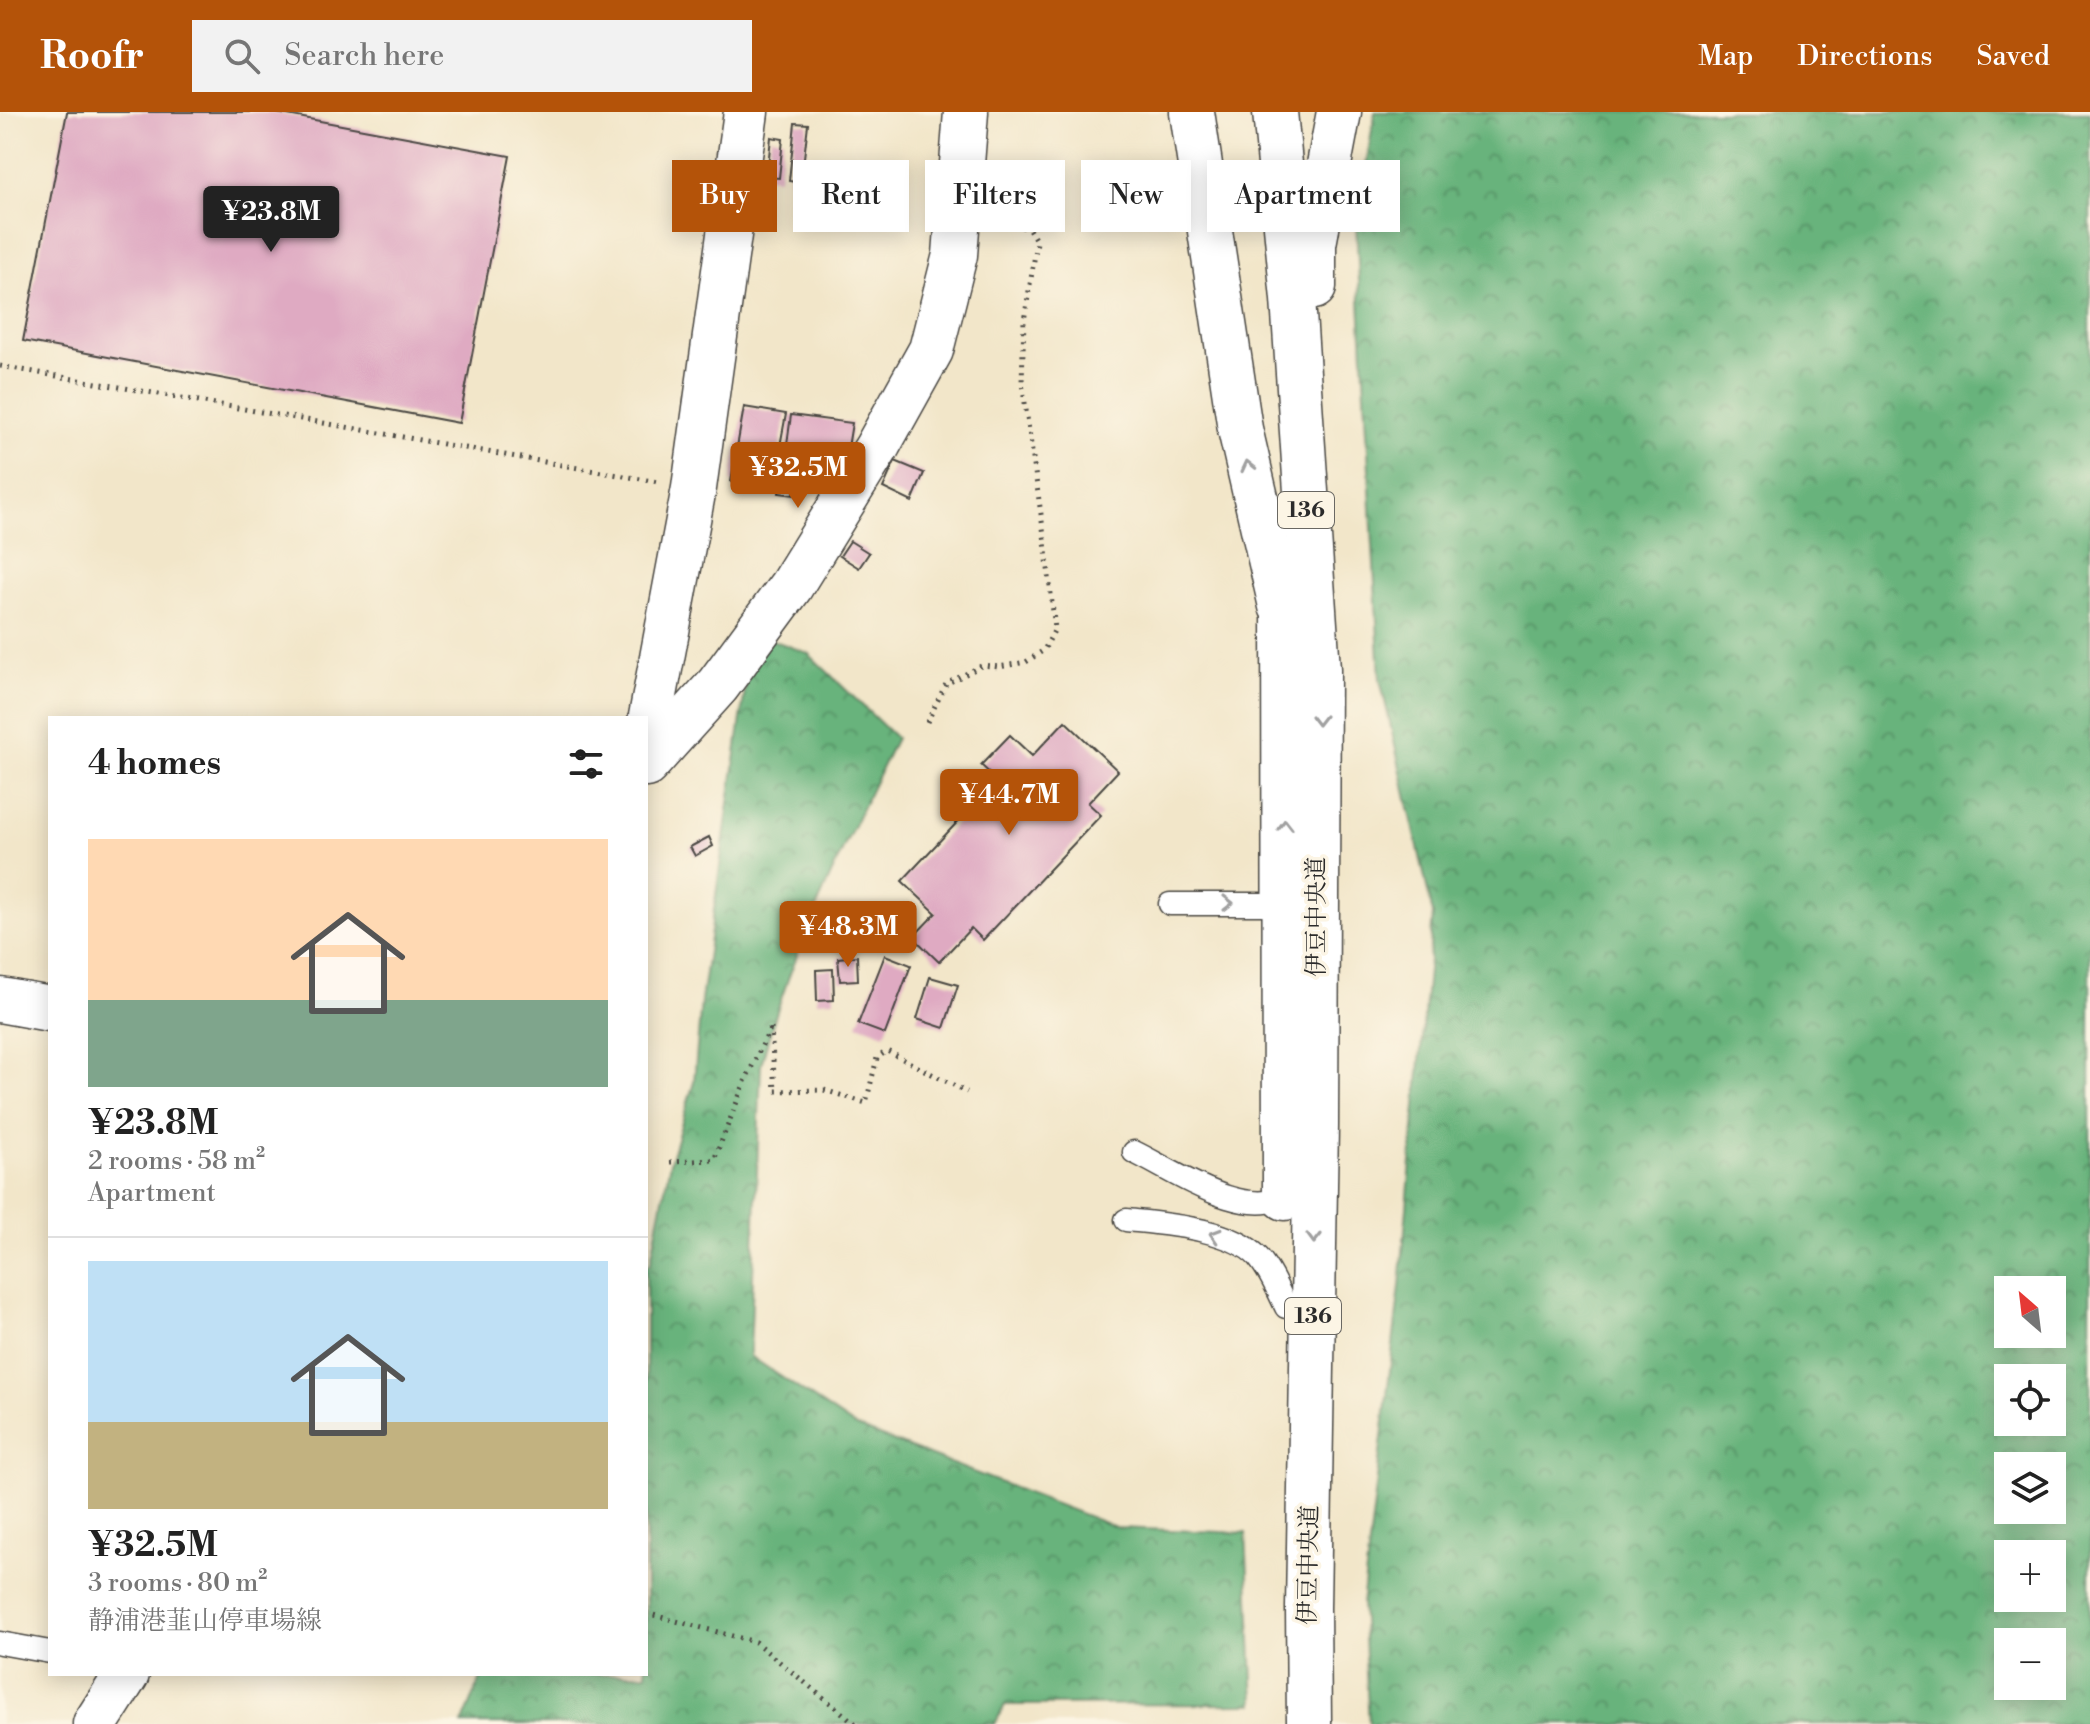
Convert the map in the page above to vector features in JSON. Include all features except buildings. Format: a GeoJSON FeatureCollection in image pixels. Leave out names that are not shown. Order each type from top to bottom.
{"type":"FeatureCollection","features":[{"type":"Feature","properties":{"kind":"main road"},"geometry":{"type":"LineString","coordinates":[[648,732],[694,488],[746,112]]}},
{"type":"Feature","properties":{"kind":"main road"},"geometry":{"type":"LineString","coordinates":[[962,160],[966,112]]}},
{"type":"Feature","properties":{"kind":"main road"},"geometry":{"type":"LineString","coordinates":[[1192,112],[1240,429],[1285,624]]}},
{"type":"Feature","properties":{"kind":"main road","name":"伊豆中央道"},"geometry":{"type":"LineString","coordinates":[[1256,112],[1275,315],[1284,474],[1285,624],[1306,919],[1309,1724]]}},
{"type":"Feature","properties":{"kind":"main road","name":"伊豆中央道"},"geometry":{"type":"LineString","coordinates":[[1275,112],[1293,299],[1318,669],[1306,919],[1285,1196],[1288,1724]]}},
{"type":"Feature","properties":{"kind":"main road"},"geometry":{"type":"LineString","coordinates":[[1318,669],[1311,462],[1314,244],[1339,112]]}},
{"type":"Feature","properties":{"kind":"main road"},"geometry":{"type":"LineString","coordinates":[[648,763],[718,685],[791,586],[877,447],[931,350],[955,255],[957,232]]}},
{"type":"Feature","properties":{"kind":"main road"},"geometry":{"type":"LineString","coordinates":[[0,1000],[48,1009]]}},
{"type":"Feature","properties":{"kind":"lane"},"geometry":{"type":"LineString","coordinates":[[1170,904],[1306,919]]}},
{"type":"Feature","properties":{"kind":"lane"},"geometry":{"type":"LineString","coordinates":[[1134,1152],[1229,1199],[1270,1202],[1285,1196]]}},
{"type":"Feature","properties":{"kind":"lane"},"geometry":{"type":"LineString","coordinates":[[1126,1220],[1194,1228],[1228,1239],[1256,1255],[1271,1276],[1286,1307]]}},
{"type":"Feature","properties":{"kind":"lane"},"geometry":{"type":"LineString","coordinates":[[0,1643],[48,1652]]}},
{"type":"Feature","properties":{"kind":"path"},"geometry":{"type":"LineString","coordinates":[[927,722],[946,684],[983,665],[999,667],[1026,662],[1044,650],[1055,629],[1022,382],[1024,321],[1037,242],[1031,232]]}},
{"type":"Feature","properties":{"kind":"path"},"geometry":{"type":"LineString","coordinates":[[0,366],[694,488]]}},
{"type":"Feature","properties":{"kind":"path"},"geometry":{"type":"LineString","coordinates":[[670,1162],[714,1160],[746,1079],[771,1028],[775,1091],[824,1090],[866,1103],[877,1058],[887,1051],[967,1092]]}},
{"type":"Feature","properties":{"kind":"path"},"geometry":{"type":"LineString","coordinates":[[648,1614],[755,1642],[856,1724]]}},
{"type":"Feature","properties":{"kind":"green space"},"geometry":{"type":"Polygon","coordinates":[[[1375,112],[2090,112],[2090,1724],[1369,1724],[1362,1604],[1400,1286],[1433,914],[1380,679],[1356,232],[1400,232],[1400,160],[1367,160],[1375,112]]]}},
{"type":"Feature","properties":{"kind":"green space"},"geometry":{"type":"Polygon","coordinates":[[[753,633],[808,653],[896,738],[803,939],[761,1065],[750,1356],[856,1427],[1118,1528],[1246,1533],[1254,1704],[1005,1705],[995,1724],[462,1724],[482,1676],[648,1676],[648,1265],[670,1162],[694,1082],[701,1001],[753,633]]]}}]}
